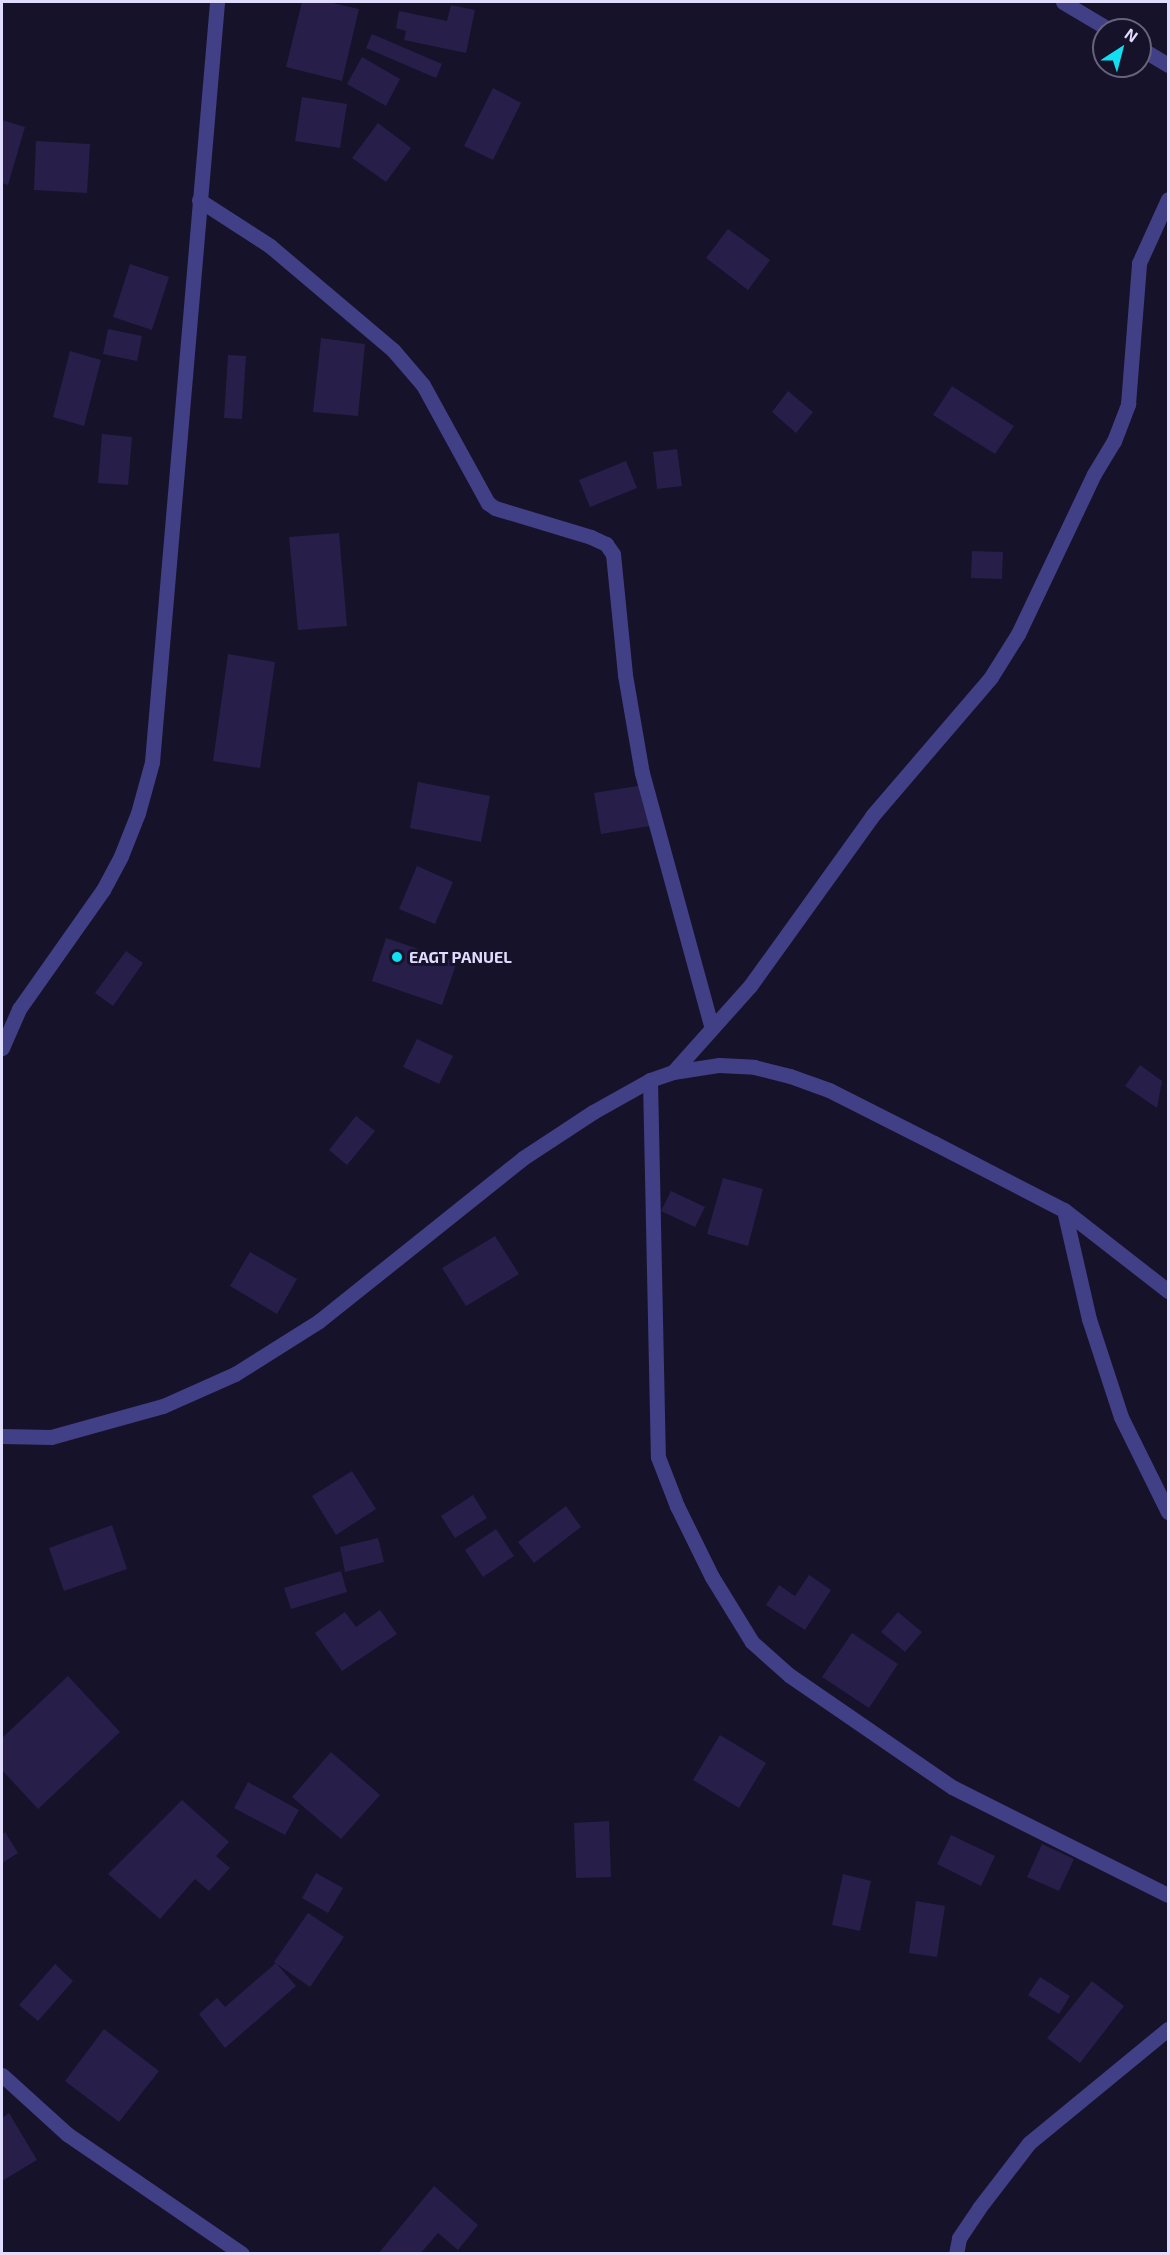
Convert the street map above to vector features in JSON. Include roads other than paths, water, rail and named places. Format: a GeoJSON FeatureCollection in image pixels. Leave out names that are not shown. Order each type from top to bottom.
{"type":"FeatureCollection","features":[{"type":"Feature","properties":{"kind":"street"},"geometry":{"type":"LineString","coordinates":[[2,1048],[20,1009],[103,890],[121,856],[138,813],[152,762],[217,2]]}},
{"type":"Feature","properties":{"kind":"street"},"geometry":{"type":"LineString","coordinates":[[1063,2],[1092,19]]}},
{"type":"Feature","properties":{"kind":"street"},"geometry":{"type":"LineString","coordinates":[[1152,55],[1168,65]]}},
{"type":"Feature","properties":{"kind":"street"},"geometry":{"type":"LineString","coordinates":[[673,1072],[711,1026],[750,986],[872,816],[991,677],[1018,634],[1094,474],[1114,441],[1128,404],[1139,263],[1168,199]]}},
{"type":"Feature","properties":{"kind":"street"},"geometry":{"type":"LineString","coordinates":[[199,200],[270,246],[393,350],[423,385],[488,503],[495,508],[591,537],[606,544],[613,554],[625,675],[642,773],[711,1026]]}},
{"type":"Feature","properties":{"kind":"street"},"geometry":{"type":"LineString","coordinates":[[2,1436],[62,1434],[163,1406],[235,1374],[319,1321],[523,1158],[593,1112],[650,1080],[673,1072],[719,1065],[754,1067],[790,1076],[829,1090],[1064,1210],[1168,1291]]}},
{"type":"Feature","properties":{"kind":"street"},"geometry":{"type":"LineString","coordinates":[[650,1080],[658,1457],[712,1577],[752,1642],[789,1675],[952,1787],[1168,1895]]}},
{"type":"Feature","properties":{"kind":"street"},"geometry":{"type":"LineString","coordinates":[[1064,1210],[1089,1319],[1121,1418],[1168,1512]]}},
{"type":"Feature","properties":{"kind":"street"},"geometry":{"type":"LineString","coordinates":[[956,2253],[959,2238],[1029,2143],[1069,2106],[1168,2029]]}},
{"type":"Feature","properties":{"kind":"street"},"geometry":{"type":"LineString","coordinates":[[2,2075],[67,2134],[242,2253]]}},
{"type":"Feature","properties":{"kind":"place","name":"EAGT PANUEL"},"geometry":{"type":"Point","coordinates":[397,957]}}]}
